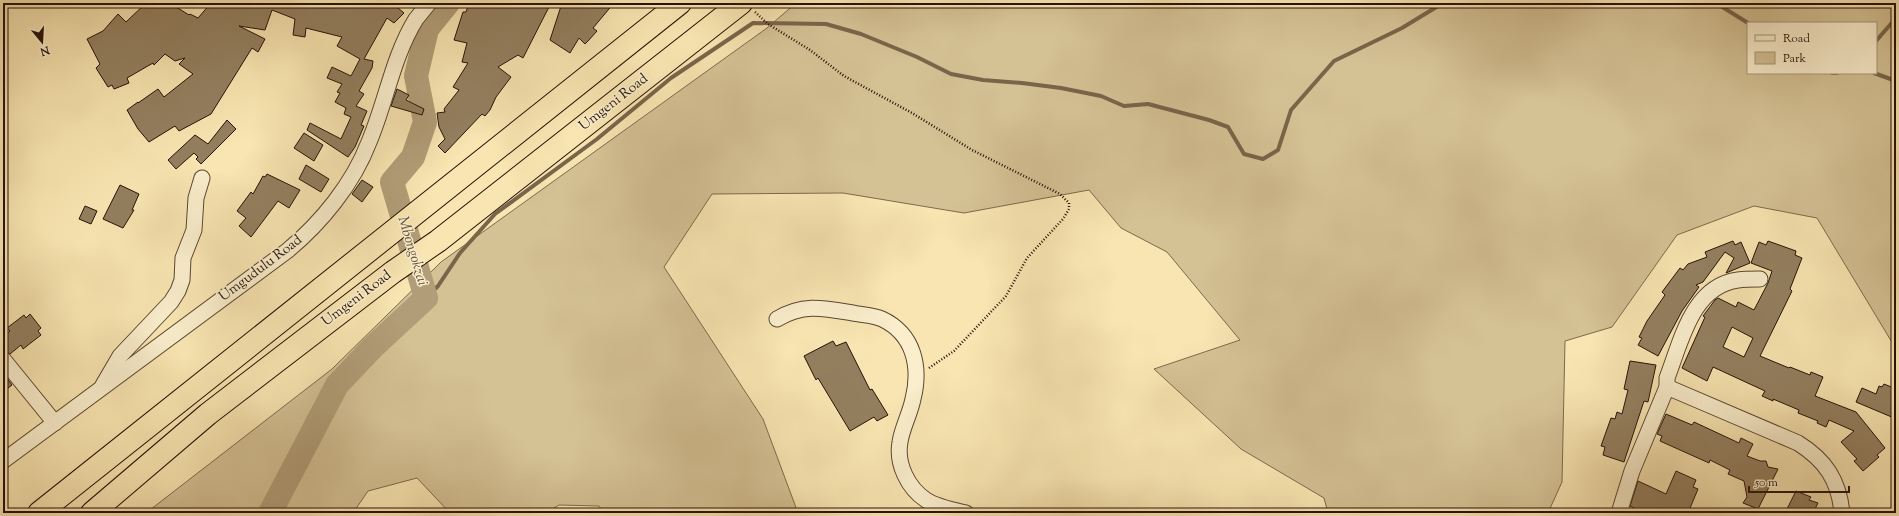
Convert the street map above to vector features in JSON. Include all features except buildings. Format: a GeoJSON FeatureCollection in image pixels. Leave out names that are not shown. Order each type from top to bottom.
{"type":"FeatureCollection","features":[{"type":"Feature","properties":{"kind":"highway"},"geometry":{"type":"LineString","coordinates":[[39,513],[680,3]]}},
{"type":"Feature","properties":{"kind":"highway","name":"Umgeni Road"},"geometry":{"type":"LineString","coordinates":[[92,513],[208,414],[387,277],[438,241],[741,3]]}},
{"type":"Feature","properties":{"kind":"street","name":"Umgudulu Road"},"geometry":{"type":"LineString","coordinates":[[3,460],[287,251],[315,225],[352,175],[369,144],[406,36],[417,18],[430,3]]}},
{"type":"Feature","properties":{"kind":"street"},"geometry":{"type":"LineString","coordinates":[[102,388],[120,356],[170,302],[178,291],[182,280],[183,258],[194,230],[196,198],[202,178]]}},
{"type":"Feature","properties":{"kind":"street"},"geometry":{"type":"LineString","coordinates":[[1619,513],[1632,471],[1667,387],[1667,378],[1693,312],[1703,298],[1722,286],[1737,280],[1760,279]]}},
{"type":"Feature","properties":{"kind":"street"},"geometry":{"type":"LineString","coordinates":[[777,319],[794,310],[812,308],[846,312],[882,319],[899,330],[908,341],[913,353],[917,375],[914,397],[900,443],[899,454],[902,467],[924,507],[966,513]]}},
{"type":"Feature","properties":{"kind":"street"},"geometry":{"type":"LineString","coordinates":[[3,360],[55,423]]}},
{"type":"Feature","properties":{"kind":"street"},"geometry":{"type":"LineString","coordinates":[[1667,387],[1798,443],[1814,453],[1824,463],[1834,480],[1841,502],[1842,513]]}},
{"type":"Feature","properties":{"kind":"path"},"geometry":{"type":"LineString","coordinates":[[619,3],[623,7],[638,3]]}},
{"type":"Feature","properties":{"kind":"path"},"geometry":{"type":"LineString","coordinates":[[768,24],[810,50],[844,76],[912,113],[972,150],[1060,194],[1069,203],[1063,219],[1026,258],[1003,300],[954,351],[917,375]]}},
{"type":"Feature","properties":{"kind":"green space"},"geometry":{"type":"Polygon","coordinates":[[[796,3],[1896,3],[1896,349],[1817,218],[1754,206],[1677,235],[1612,327],[1565,341],[1562,482],[1548,513],[1328,513],[1324,498],[1241,449],[1154,369],[1240,340],[1167,252],[1121,228],[1089,190],[964,213],[843,193],[712,194],[664,267],[763,419],[798,513],[604,513],[599,506],[559,505],[546,513],[450,513],[417,478],[368,491],[353,513],[146,513],[332,369],[441,262],[767,28],[796,3]]]}},
{"type":"Feature","properties":{"kind":"waterway","name":"Mbongokzai"},"geometry":{"type":"LineString","coordinates":[[270,513],[337,385],[372,348],[426,298],[392,182],[413,157],[425,122],[416,76],[427,29],[448,3]]}},
{"type":"Feature","properties":{"kind":"waterway"},"geometry":{"type":"LineString","coordinates":[[426,298],[438,286],[460,253],[495,214],[597,139],[671,78],[753,23],[826,24],[861,34],[917,57],[951,74],[983,80],[1061,88],[1101,96],[1124,106],[1148,104],[1209,120],[1228,127],[1244,154],[1263,159],[1278,150],[1291,110],[1334,61],[1402,28],[1443,3]]}},
{"type":"Feature","properties":{"kind":"waterway"},"geometry":{"type":"LineString","coordinates":[[1716,3],[1747,22]]}},
{"type":"Feature","properties":{"kind":"waterway"},"geometry":{"type":"LineString","coordinates":[[1877,40],[1896,18]]}},
{"type":"Feature","properties":{"kind":"waterway"},"geometry":{"type":"LineString","coordinates":[[1877,74],[1896,81]]}}]}
